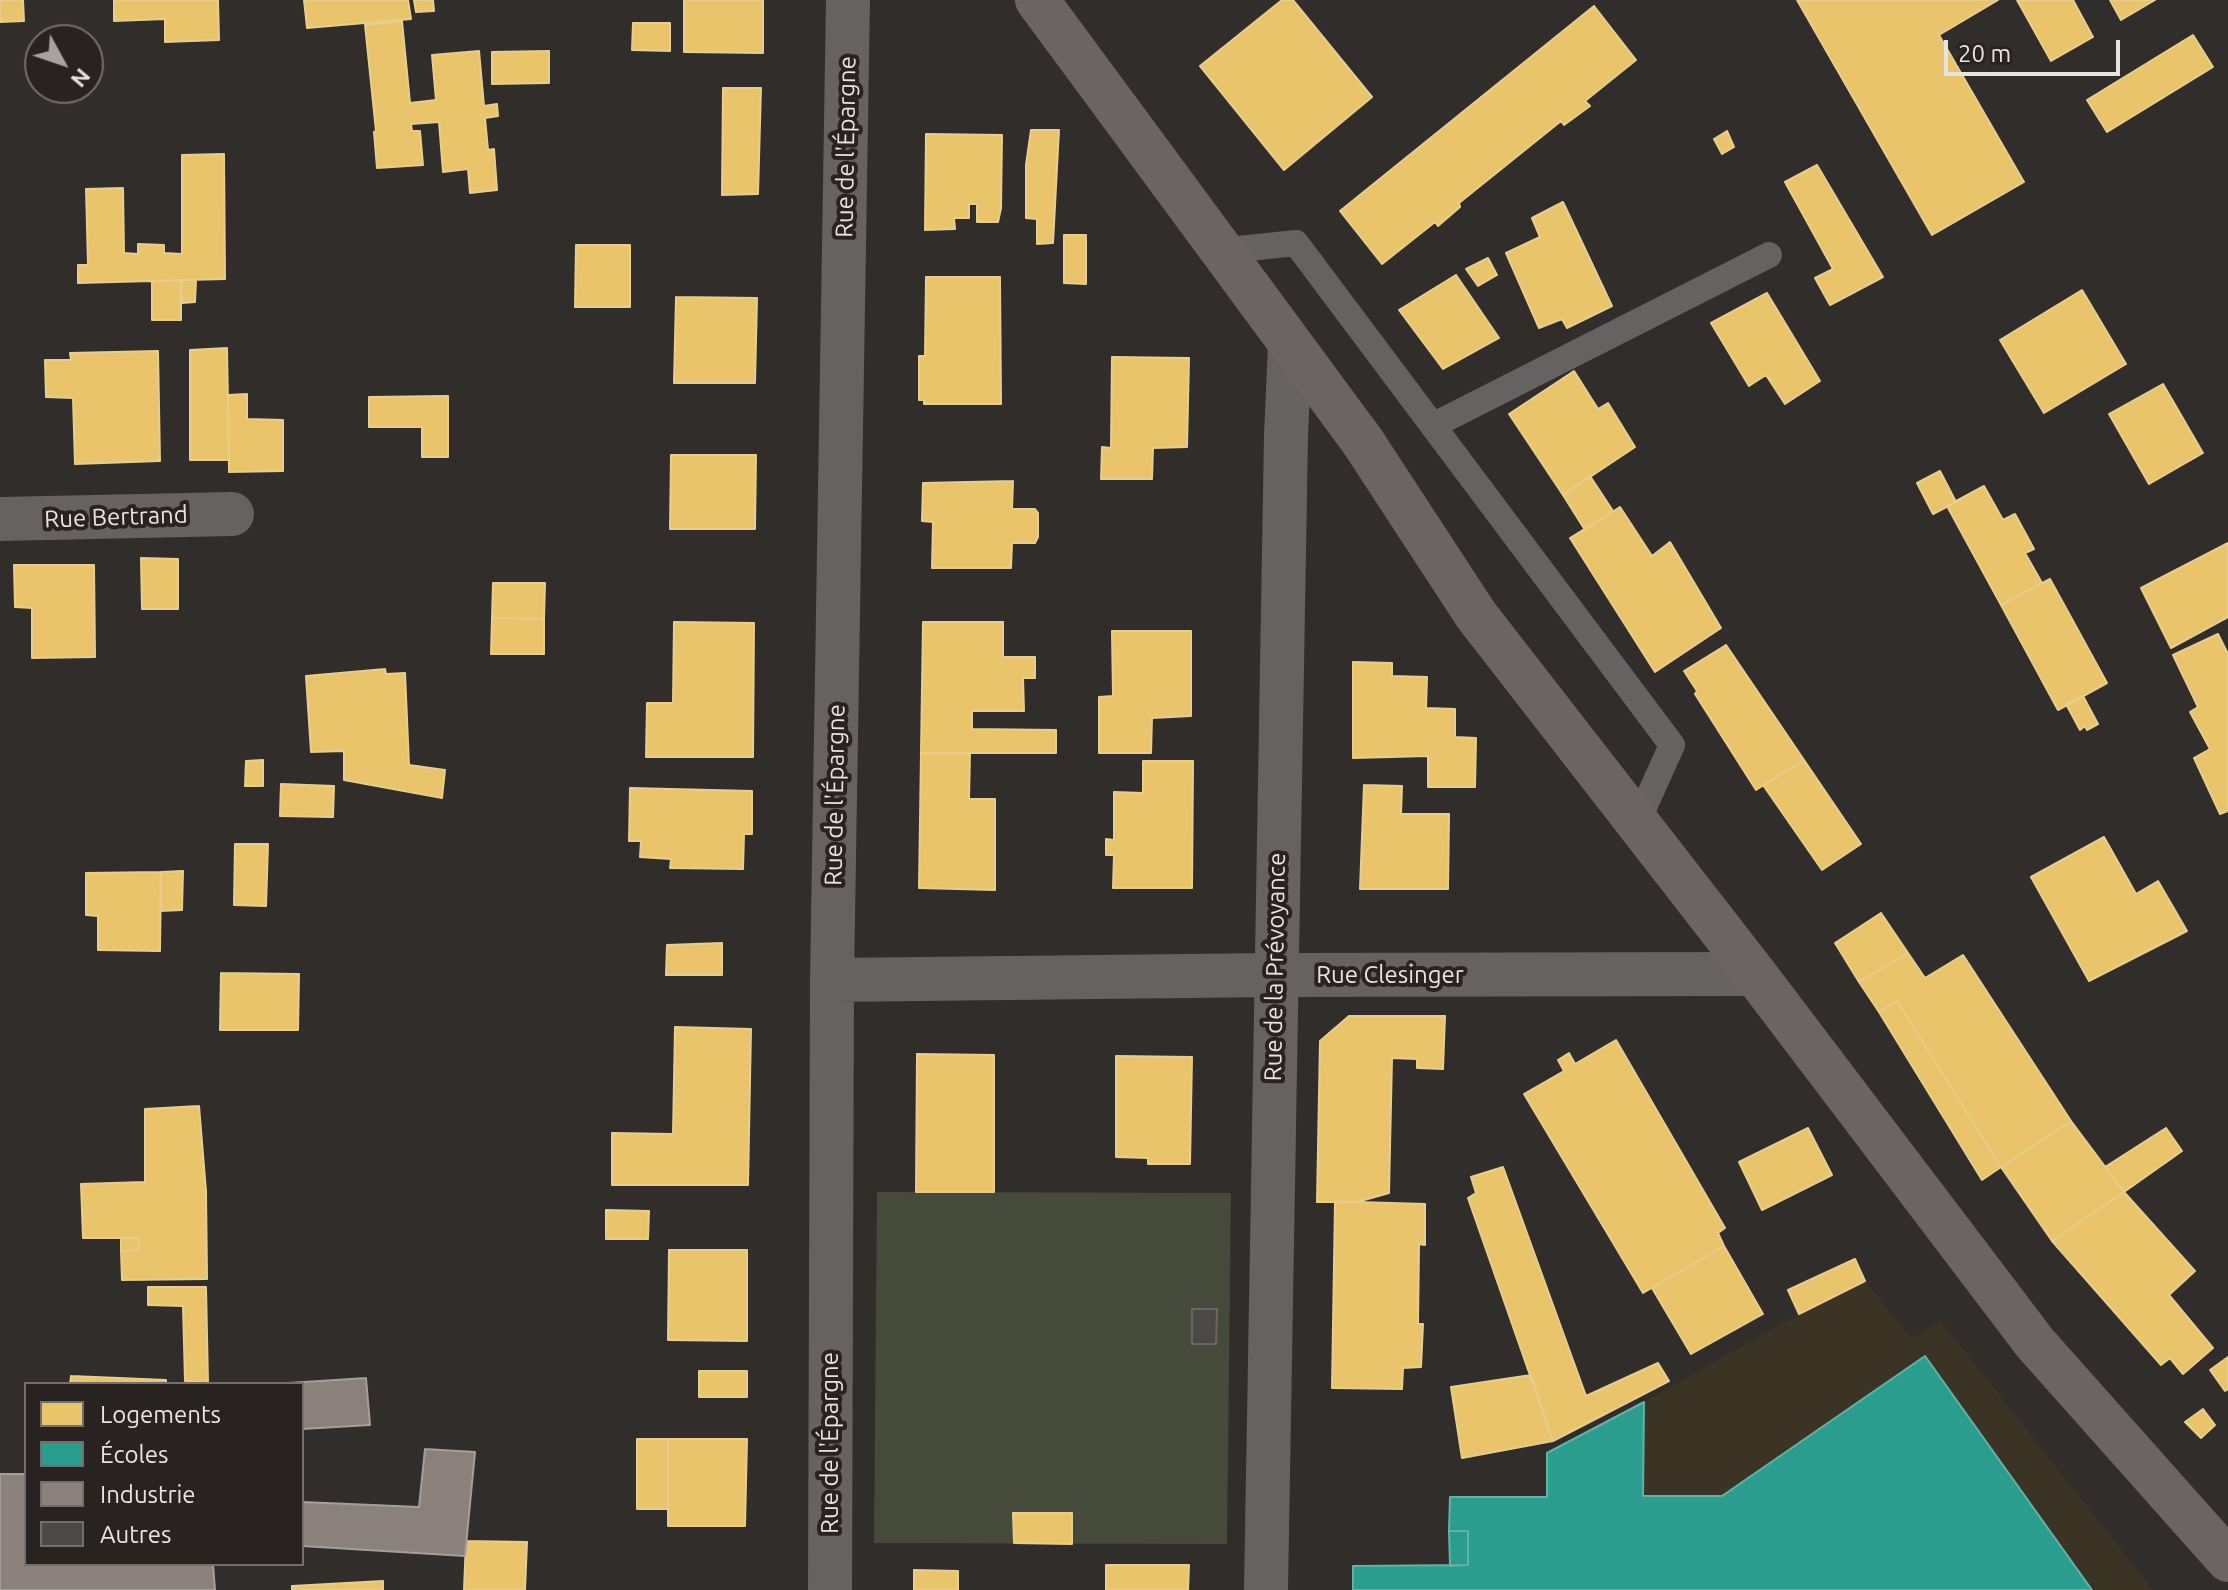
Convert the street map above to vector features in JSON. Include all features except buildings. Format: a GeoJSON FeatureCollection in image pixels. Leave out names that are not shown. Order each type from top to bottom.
{"type":"FeatureCollection","features":[{"type":"Feature","properties":{"kind":"street","name":"Rue de l'Épargne"},"geometry":{"type":"LineString","coordinates":[[830,1590],[832,980],[848,0]]}},
{"type":"Feature","properties":{"kind":"street"},"geometry":{"type":"LineString","coordinates":[[1037,0],[1363,442],[1476,615],[1755,974],[2035,1343],[2228,1560]]}},
{"type":"Feature","properties":{"kind":"street","name":"Rue de la Prévoyance"},"geometry":{"type":"LineString","coordinates":[[1266,1590],[1285,451],[1290,345]]}},
{"type":"Feature","properties":{"kind":"street","name":"Rue Bertrand"},"geometry":{"type":"LineString","coordinates":[[0,519],[232,514]]}},
{"type":"Feature","properties":{"kind":"street","name":"Rue Clesinger"},"geometry":{"type":"LineString","coordinates":[[832,980],[1755,974]]}},
{"type":"Feature","properties":{"kind":"lane"},"geometry":{"type":"LineString","coordinates":[[1220,251],[1296,243],[1672,745],[1637,823]]}},
{"type":"Feature","properties":{"kind":"lane"},"geometry":{"type":"LineString","coordinates":[[1434,425],[1769,255]]}},
{"type":"Feature","properties":{"kind":"shaded area"},"geometry":{"type":"Polygon","coordinates":[[[1865,1281],[1912,1339],[1940,1320],[2153,1590],[1353,1590],[1353,1566],[1449,1566],[1450,1497],[1547,1496],[1547,1453],[1865,1281]]]}},
{"type":"Feature","properties":{"kind":"green space"},"geometry":{"type":"Polygon","coordinates":[[[877,1192],[1231,1193],[1227,1544],[874,1543],[877,1192]]]}}]}
